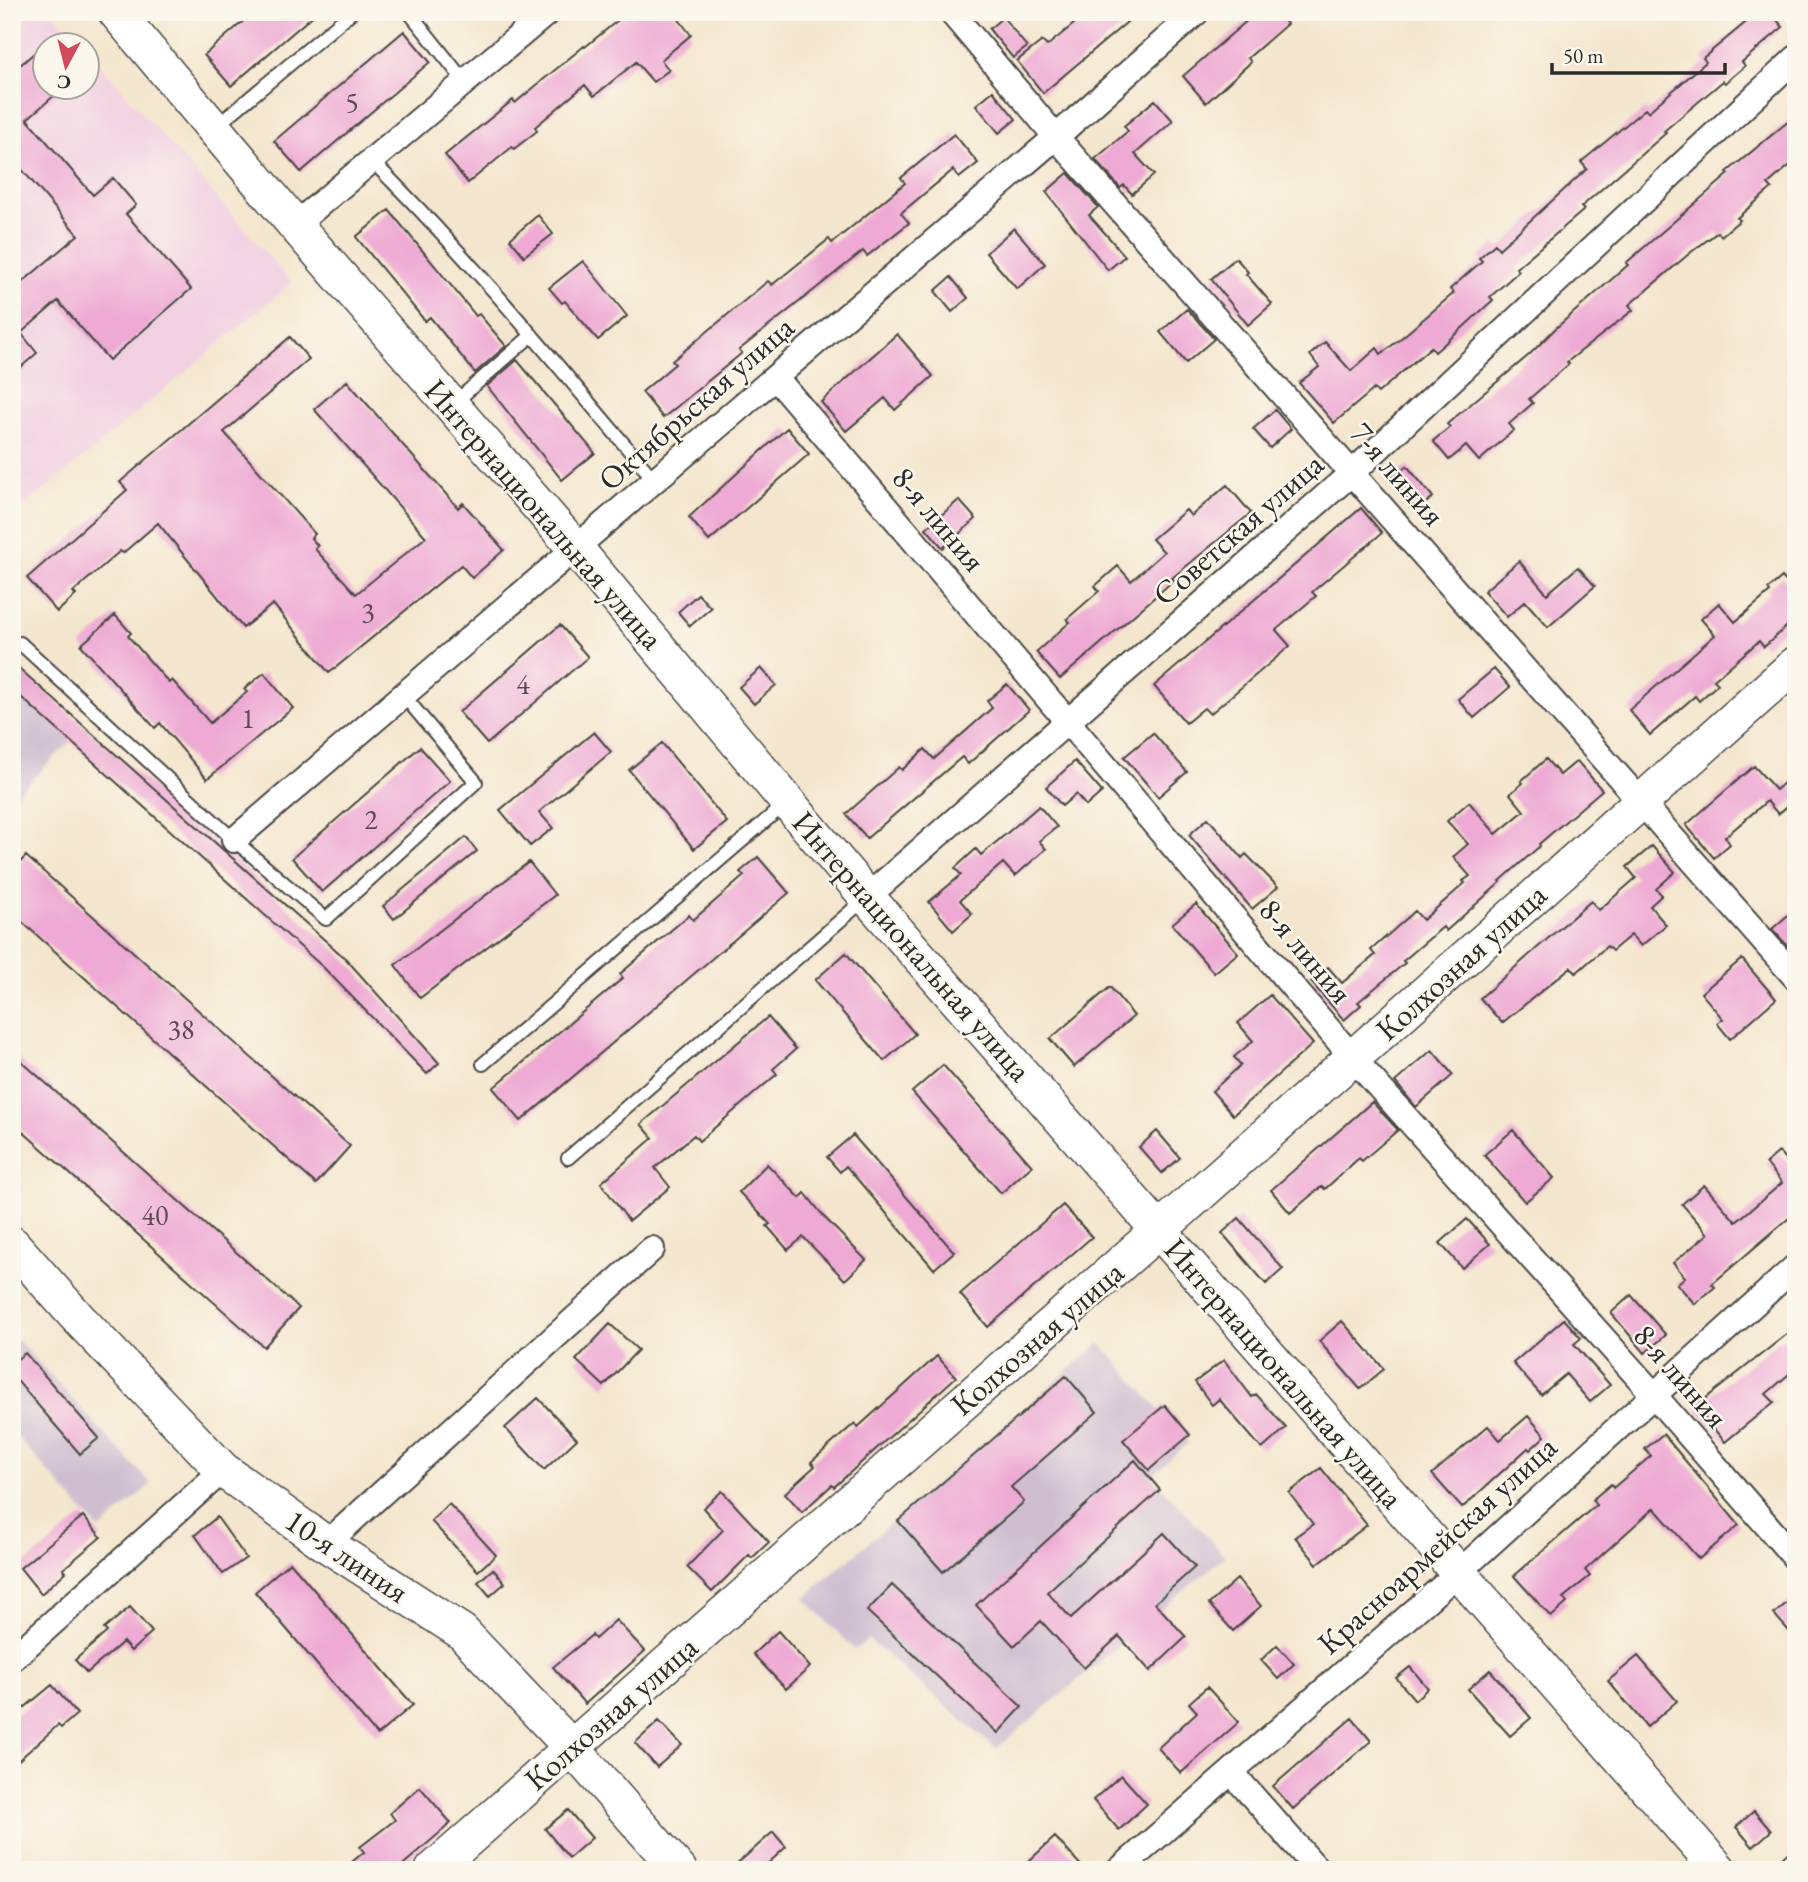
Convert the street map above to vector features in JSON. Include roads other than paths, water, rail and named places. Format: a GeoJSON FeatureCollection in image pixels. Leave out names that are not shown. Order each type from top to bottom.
{"type":"FeatureCollection","features":[{"type":"Feature","properties":{"kind":"street","name":"Интернациональная улица"},"geometry":{"type":"LineString","coordinates":[[116,12],[295,225],[576,549],[867,897],[1719,1870]]}},
{"type":"Feature","properties":{"kind":"street"},"geometry":{"type":"LineString","coordinates":[[295,225],[548,12]]}},
{"type":"Feature","properties":{"kind":"street","name":"7-я линия"},"geometry":{"type":"LineString","coordinates":[[951,12],[1056,137],[1796,978]]}},
{"type":"Feature","properties":{"kind":"street","name":"Октябрьская улица"},"geometry":{"type":"LineString","coordinates":[[234,840],[776,378],[1197,12]]}},
{"type":"Feature","properties":{"kind":"street","name":"Советская улица"},"geometry":{"type":"LineString","coordinates":[[867,897],[1353,472],[1796,58]]}},
{"type":"Feature","properties":{"kind":"street","name":"8-я линия"},"geometry":{"type":"LineString","coordinates":[[776,378],[1353,1058],[1654,1395],[1796,1559]]}},
{"type":"Feature","properties":{"kind":"street","name":"Колхозная улица"},"geometry":{"type":"LineString","coordinates":[[433,1870],[1796,664]]}},
{"type":"Feature","properties":{"kind":"street","name":"10-я линия"},"geometry":{"type":"LineString","coordinates":[[12,1244],[76,1317],[223,1470],[326,1544],[463,1632],[572,1748],[679,1870]]}},
{"type":"Feature","properties":{"kind":"street"},"geometry":{"type":"LineString","coordinates":[[326,1544],[652,1249]]}},
{"type":"Feature","properties":{"kind":"street","name":"Красноармейская улица"},"geometry":{"type":"LineString","coordinates":[[1119,1870],[1458,1573],[1796,1266]]}},
{"type":"Feature","properties":{"kind":"street"},"geometry":{"type":"LineString","coordinates":[[12,1659],[223,1470]]}},
{"type":"Feature","properties":{"kind":"street"},"geometry":{"type":"LineString","coordinates":[[1231,1772],[1318,1870]]}},
{"type":"Feature","properties":{"kind":"street"},"geometry":{"type":"LineString","coordinates":[[1788,1870],[1796,1863]]}},
{"type":"Feature","properties":{"kind":"lane"},"geometry":{"type":"LineString","coordinates":[[214,129],[352,12]]}},
{"type":"Feature","properties":{"kind":"lane"},"geometry":{"type":"LineString","coordinates":[[409,12],[465,82]]}},
{"type":"Feature","properties":{"kind":"lane"},"geometry":{"type":"LineString","coordinates":[[372,160],[532,335],[655,481]]}},
{"type":"Feature","properties":{"kind":"lane"},"geometry":{"type":"LineString","coordinates":[[452,405],[532,335]]}},
{"type":"Feature","properties":{"kind":"lane"},"geometry":{"type":"LineString","coordinates":[[20,643],[234,840],[326,919],[476,782],[404,695]]}},
{"type":"Feature","properties":{"kind":"lane"},"geometry":{"type":"LineString","coordinates":[[483,1064],[788,801]]}},
{"type":"Feature","properties":{"kind":"lane"},"geometry":{"type":"LineString","coordinates":[[568,1158],[867,897]]}}]}
